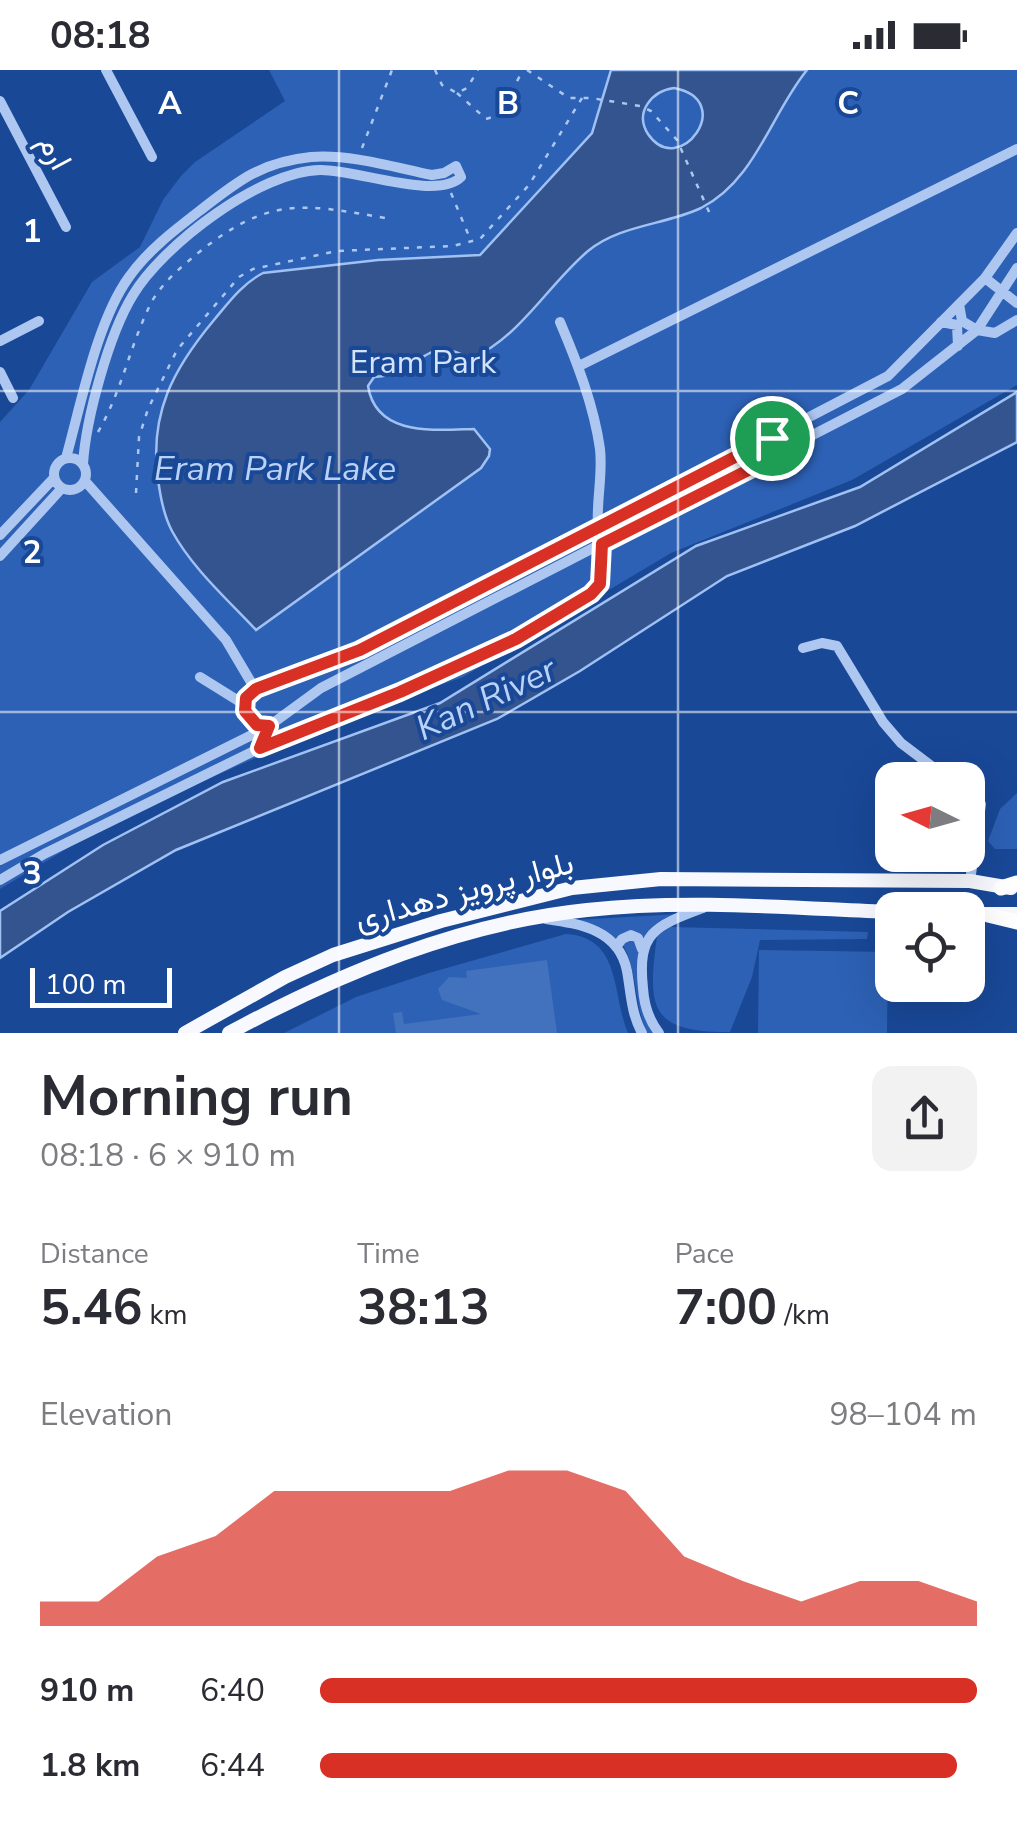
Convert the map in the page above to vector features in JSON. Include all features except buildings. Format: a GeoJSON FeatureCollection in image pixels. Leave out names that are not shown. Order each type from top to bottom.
{"type":"FeatureCollection","features":[{"type":"Feature","properties":{"kind":"highway"},"geometry":{"type":"LineString","coordinates":[[988,915],[1017,922]]}},
{"type":"Feature","properties":{"kind":"main road","name":"بلوار پرویز دهداری"},"geometry":{"type":"LineString","coordinates":[[185,1033],[332,955],[442,920],[572,888],[661,880],[970,881],[1012,886]]}},
{"type":"Feature","properties":{"kind":"main road","name":"بلوار پرویز دهداری"},"geometry":{"type":"LineString","coordinates":[[229,1033],[291,999],[400,955],[536,918],[628,906],[875,911]]}},
{"type":"Feature","properties":{"kind":"main road"},"geometry":{"type":"LineString","coordinates":[[985,915],[1017,914]]}},
{"type":"Feature","properties":{"kind":"street"},"geometry":{"type":"LineString","coordinates":[[106,70],[152,156]]}},
{"type":"Feature","properties":{"kind":"street","name":"ارم"},"geometry":{"type":"LineString","coordinates":[[0,101],[66,227]]}},
{"type":"Feature","properties":{"kind":"street"},"geometry":{"type":"LineString","coordinates":[[578,366],[1017,150]]}},
{"type":"Feature","properties":{"kind":"street"},"geometry":{"type":"LineString","coordinates":[[0,556],[58,483],[55,468],[66,458],[115,300],[138,265],[174,232],[237,181],[266,165],[315,156],[357,159],[432,175],[456,166],[461,177],[448,186],[432,188],[356,172],[316,170],[272,181],[239,197],[182,242],[140,284],[123,313],[84,444],[84,481],[226,640],[256,689]]}},
{"type":"Feature","properties":{"kind":"street"},"geometry":{"type":"LineString","coordinates":[[356,172],[357,159]]}},
{"type":"Feature","properties":{"kind":"street"},"geometry":{"type":"LineString","coordinates":[[174,232],[182,242]]}},
{"type":"Feature","properties":{"kind":"street"},"geometry":{"type":"LineString","coordinates":[[245,704],[256,689],[360,650],[888,376],[985,278],[1017,233]]}},
{"type":"Feature","properties":{"kind":"street"},"geometry":{"type":"LineString","coordinates":[[985,278],[1008,282],[1017,294]]}},
{"type":"Feature","properties":{"kind":"street"},"geometry":{"type":"LineString","coordinates":[[1008,282],[1017,307]]}},
{"type":"Feature","properties":{"kind":"street"},"geometry":{"type":"LineString","coordinates":[[1,858],[269,726],[320,688],[902,388],[977,330],[1008,282]]}},
{"type":"Feature","properties":{"kind":"street"},"geometry":{"type":"LineString","coordinates":[[959,304],[962,321],[977,330],[995,333],[1017,320]]}},
{"type":"Feature","properties":{"kind":"street"},"geometry":{"type":"LineString","coordinates":[[0,341],[40,321]]}},
{"type":"Feature","properties":{"kind":"street"},"geometry":{"type":"LineString","coordinates":[[0,880],[44,854],[260,748],[400,692],[516,639],[591,594],[600,584],[600,449],[578,366],[560,322]]}},
{"type":"Feature","properties":{"kind":"street"},"geometry":{"type":"LineString","coordinates":[[941,322],[957,325],[958,346]]}},
{"type":"Feature","properties":{"kind":"street"},"geometry":{"type":"LineString","coordinates":[[0,372],[14,398]]}},
{"type":"Feature","properties":{"kind":"street"},"geometry":{"type":"LineString","coordinates":[[772,438],[782,453]]}},
{"type":"Feature","properties":{"kind":"street"},"geometry":{"type":"LineString","coordinates":[[66,458],[83,464]]}},
{"type":"Feature","properties":{"kind":"street"},"geometry":{"type":"LineString","coordinates":[[58,483],[76,489],[84,481]]}},
{"type":"Feature","properties":{"kind":"street"},"geometry":{"type":"LineString","coordinates":[[0,535],[58,483]]}},
{"type":"Feature","properties":{"kind":"street"},"geometry":{"type":"LineString","coordinates":[[803,648],[822,643],[837,646],[883,722],[927,762]]}},
{"type":"Feature","properties":{"kind":"street"},"geometry":{"type":"LineString","coordinates":[[200,677],[245,704],[251,722],[269,726]]}},
{"type":"Feature","properties":{"kind":"street"},"geometry":{"type":"LineString","coordinates":[[260,748],[269,726]]}},
{"type":"Feature","properties":{"kind":"street"},"geometry":{"type":"LineString","coordinates":[[970,881],[971,872]]}},
{"type":"Feature","properties":{"kind":"street"},"geometry":{"type":"LineString","coordinates":[[642,950],[651,934],[664,923],[709,906]]}},
{"type":"Feature","properties":{"kind":"street"},"geometry":{"type":"LineString","coordinates":[[536,918],[590,926],[616,946],[627,970],[634,1015],[642,1033]]}},
{"type":"Feature","properties":{"kind":"street"},"geometry":{"type":"LineString","coordinates":[[616,946],[631,935],[638,938],[647,1012],[659,1033]]}},
{"type":"Feature","properties":{"kind":"path"},"geometry":{"type":"LineString","coordinates":[[357,159],[392,70]]}},
{"type":"Feature","properties":{"kind":"path"},"geometry":{"type":"LineString","coordinates":[[435,70],[442,85],[457,93],[486,120],[499,115],[525,70],[569,98],[640,106],[651,112],[677,140],[710,214]]}},
{"type":"Feature","properties":{"kind":"path"},"geometry":{"type":"LineString","coordinates":[[457,93],[466,88],[478,70]]}},
{"type":"Feature","properties":{"kind":"path"},"geometry":{"type":"LineString","coordinates":[[136,493],[139,437],[148,409],[177,350],[239,277],[282,261],[338,251],[453,246],[480,239],[529,185],[582,98]]}},
{"type":"Feature","properties":{"kind":"path"},"geometry":{"type":"LineString","coordinates":[[448,186],[472,242]]}},
{"type":"Feature","properties":{"kind":"path"},"geometry":{"type":"LineString","coordinates":[[84,444],[96,436],[118,394],[151,302],[163,286],[222,234],[253,217],[300,206],[322,206],[385,218]]}},
{"type":"Feature","properties":{"kind":"green space","name":"Eram Park"},"geometry":{"type":"Polygon","coordinates":[[[269,70],[1017,70],[1017,385],[852,480],[671,553],[463,677],[337,722],[113,821],[0,889],[0,422],[29,390],[92,282],[140,247],[163,200],[181,176],[195,162],[285,101],[269,70]]]}},
{"type":"Feature","properties":{"kind":"green space"},"geometry":{"type":"Polygon","coordinates":[[[1017,793],[1017,849],[995,849],[988,841],[1000,809],[1017,793]]]}},
{"type":"Feature","properties":{"kind":"green space"},"geometry":{"type":"Polygon","coordinates":[[[679,914],[644,937],[628,931],[615,941],[597,927],[575,920],[679,914]]]}},
{"type":"Feature","properties":{"kind":"green space"},"geometry":{"type":"Polygon","coordinates":[[[670,927],[868,932],[867,939],[760,940],[752,977],[730,1032],[682,1027],[659,1010],[653,980],[657,936],[670,927]]]}},
{"type":"Feature","properties":{"kind":"green space"},"geometry":{"type":"Polygon","coordinates":[[[566,934],[584,938],[606,957],[628,1033],[284,1033],[356,997],[566,934]]]}},
{"type":"Feature","properties":{"kind":"green space"},"geometry":{"type":"Polygon","coordinates":[[[629,939],[638,943],[640,1002],[652,1033],[647,1033],[643,1022],[623,945],[629,939]]]}},
{"type":"Feature","properties":{"kind":"green space"},"geometry":{"type":"Polygon","coordinates":[[[759,950],[875,952],[875,1002],[887,1002],[887,1033],[758,1033],[759,950]]]}},
{"type":"Feature","properties":{"kind":"water","name":"Eram Park Lake"},"geometry":{"type":"Polygon","coordinates":[[[611,70],[807,70],[749,164],[720,196],[687,214],[600,242],[505,337],[471,359],[452,350],[436,351],[402,372],[374,377],[368,386],[373,403],[382,414],[409,427],[474,429],[490,449],[489,456],[481,468],[256,630],[189,558],[172,531],[163,505],[156,456],[161,413],[176,375],[199,338],[236,294],[263,273],[378,260],[480,255],[592,133],[611,70]],[[674,88],[659,93],[648,104],[644,126],[661,146],[674,148],[697,133],[701,107],[693,95],[674,88]]]}},
{"type":"Feature","properties":{"kind":"water","name":"Kan River"},"geometry":{"type":"Polygon","coordinates":[[[1017,392],[1017,442],[855,526],[727,576],[580,671],[497,719],[176,850],[68,912],[0,958],[0,911],[103,845],[223,782],[440,703],[696,546],[860,487],[1017,392]]]}},
{"type":"Feature","properties":{"kind":"route"},"geometry":{"type":"LineString","coordinates":[[772,438],[782,453],[602,544],[600,584],[591,594],[516,639],[400,692],[260,748],[269,726],[251,722],[245,711],[246,698],[256,689],[360,650],[772,438]]}}]}
